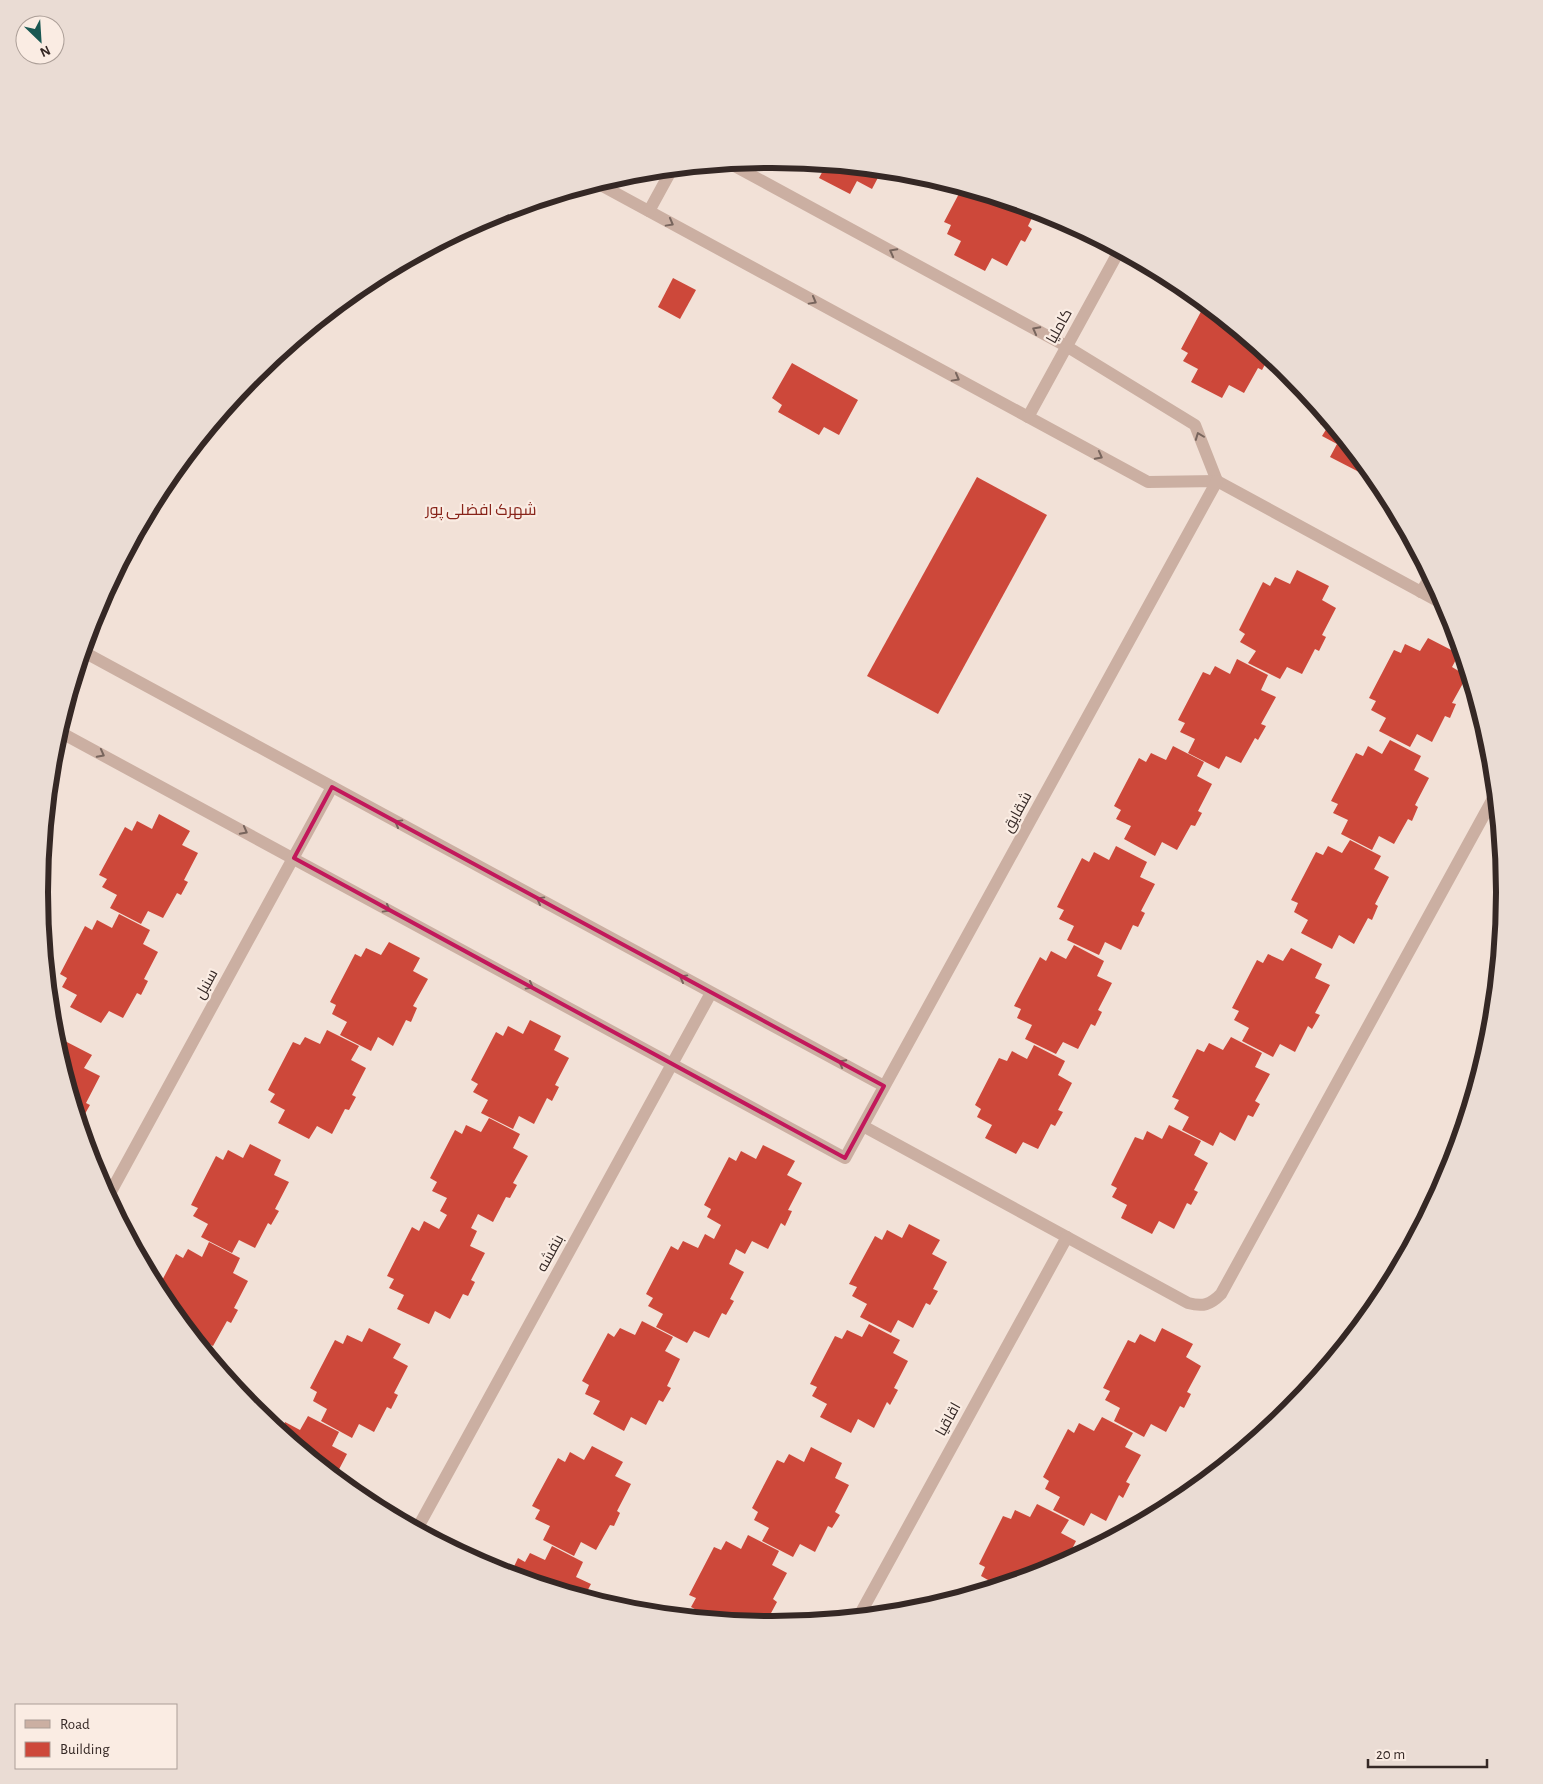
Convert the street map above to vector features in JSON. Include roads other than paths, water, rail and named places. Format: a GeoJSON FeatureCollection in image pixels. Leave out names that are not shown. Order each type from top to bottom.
{"type":"FeatureCollection","features":[{"type":"Feature","properties":{"kind":"street"},"geometry":{"type":"LineString","coordinates":[[741,169],[1066,346],[1195,426],[1217,481]]}},
{"type":"Feature","properties":{"kind":"street"},"geometry":{"type":"LineString","coordinates":[[649,211],[668,175]]}},
{"type":"Feature","properties":{"kind":"street"},"geometry":{"type":"LineString","coordinates":[[606,188],[1148,482],[1217,481],[1433,598]]}},
{"type":"Feature","properties":{"kind":"street","name":"کاملیا"},"geometry":{"type":"LineString","coordinates":[[1028,417],[1116,256]]}},
{"type":"Feature","properties":{"kind":"street","name":"شقایق"},"geometry":{"type":"LineString","coordinates":[[672,1064],[845,1158],[1217,481]]}},
{"type":"Feature","properties":{"kind":"street"},"geometry":{"type":"LineString","coordinates":[[1421,592],[1426,583]]}},
{"type":"Feature","properties":{"kind":"street"},"geometry":{"type":"LineString","coordinates":[[88,654],[884,1086]]}},
{"type":"Feature","properties":{"kind":"street"},"geometry":{"type":"LineString","coordinates":[[65,735],[672,1064]]}},
{"type":"Feature","properties":{"kind":"street","name":"سنبل"},"geometry":{"type":"LineString","coordinates":[[112,1190],[332,787]]}},
{"type":"Feature","properties":{"kind":"street"},"geometry":{"type":"LineString","coordinates":[[863,1126],[1188,1303],[1200,1306],[1212,1303],[1221,1294],[1490,804]]}},
{"type":"Feature","properties":{"kind":"street","name":"بنفشه"},"geometry":{"type":"LineString","coordinates":[[419,1524],[711,993]]}},
{"type":"Feature","properties":{"kind":"street","name":"اقاقیا"},"geometry":{"type":"LineString","coordinates":[[862,1610],[1067,1237]]}},
{"type":"Feature","properties":{"kind":"district","name":"شهرک افضلی ‌پور"},"geometry":{"type":"Point","coordinates":[481,509]}}]}
